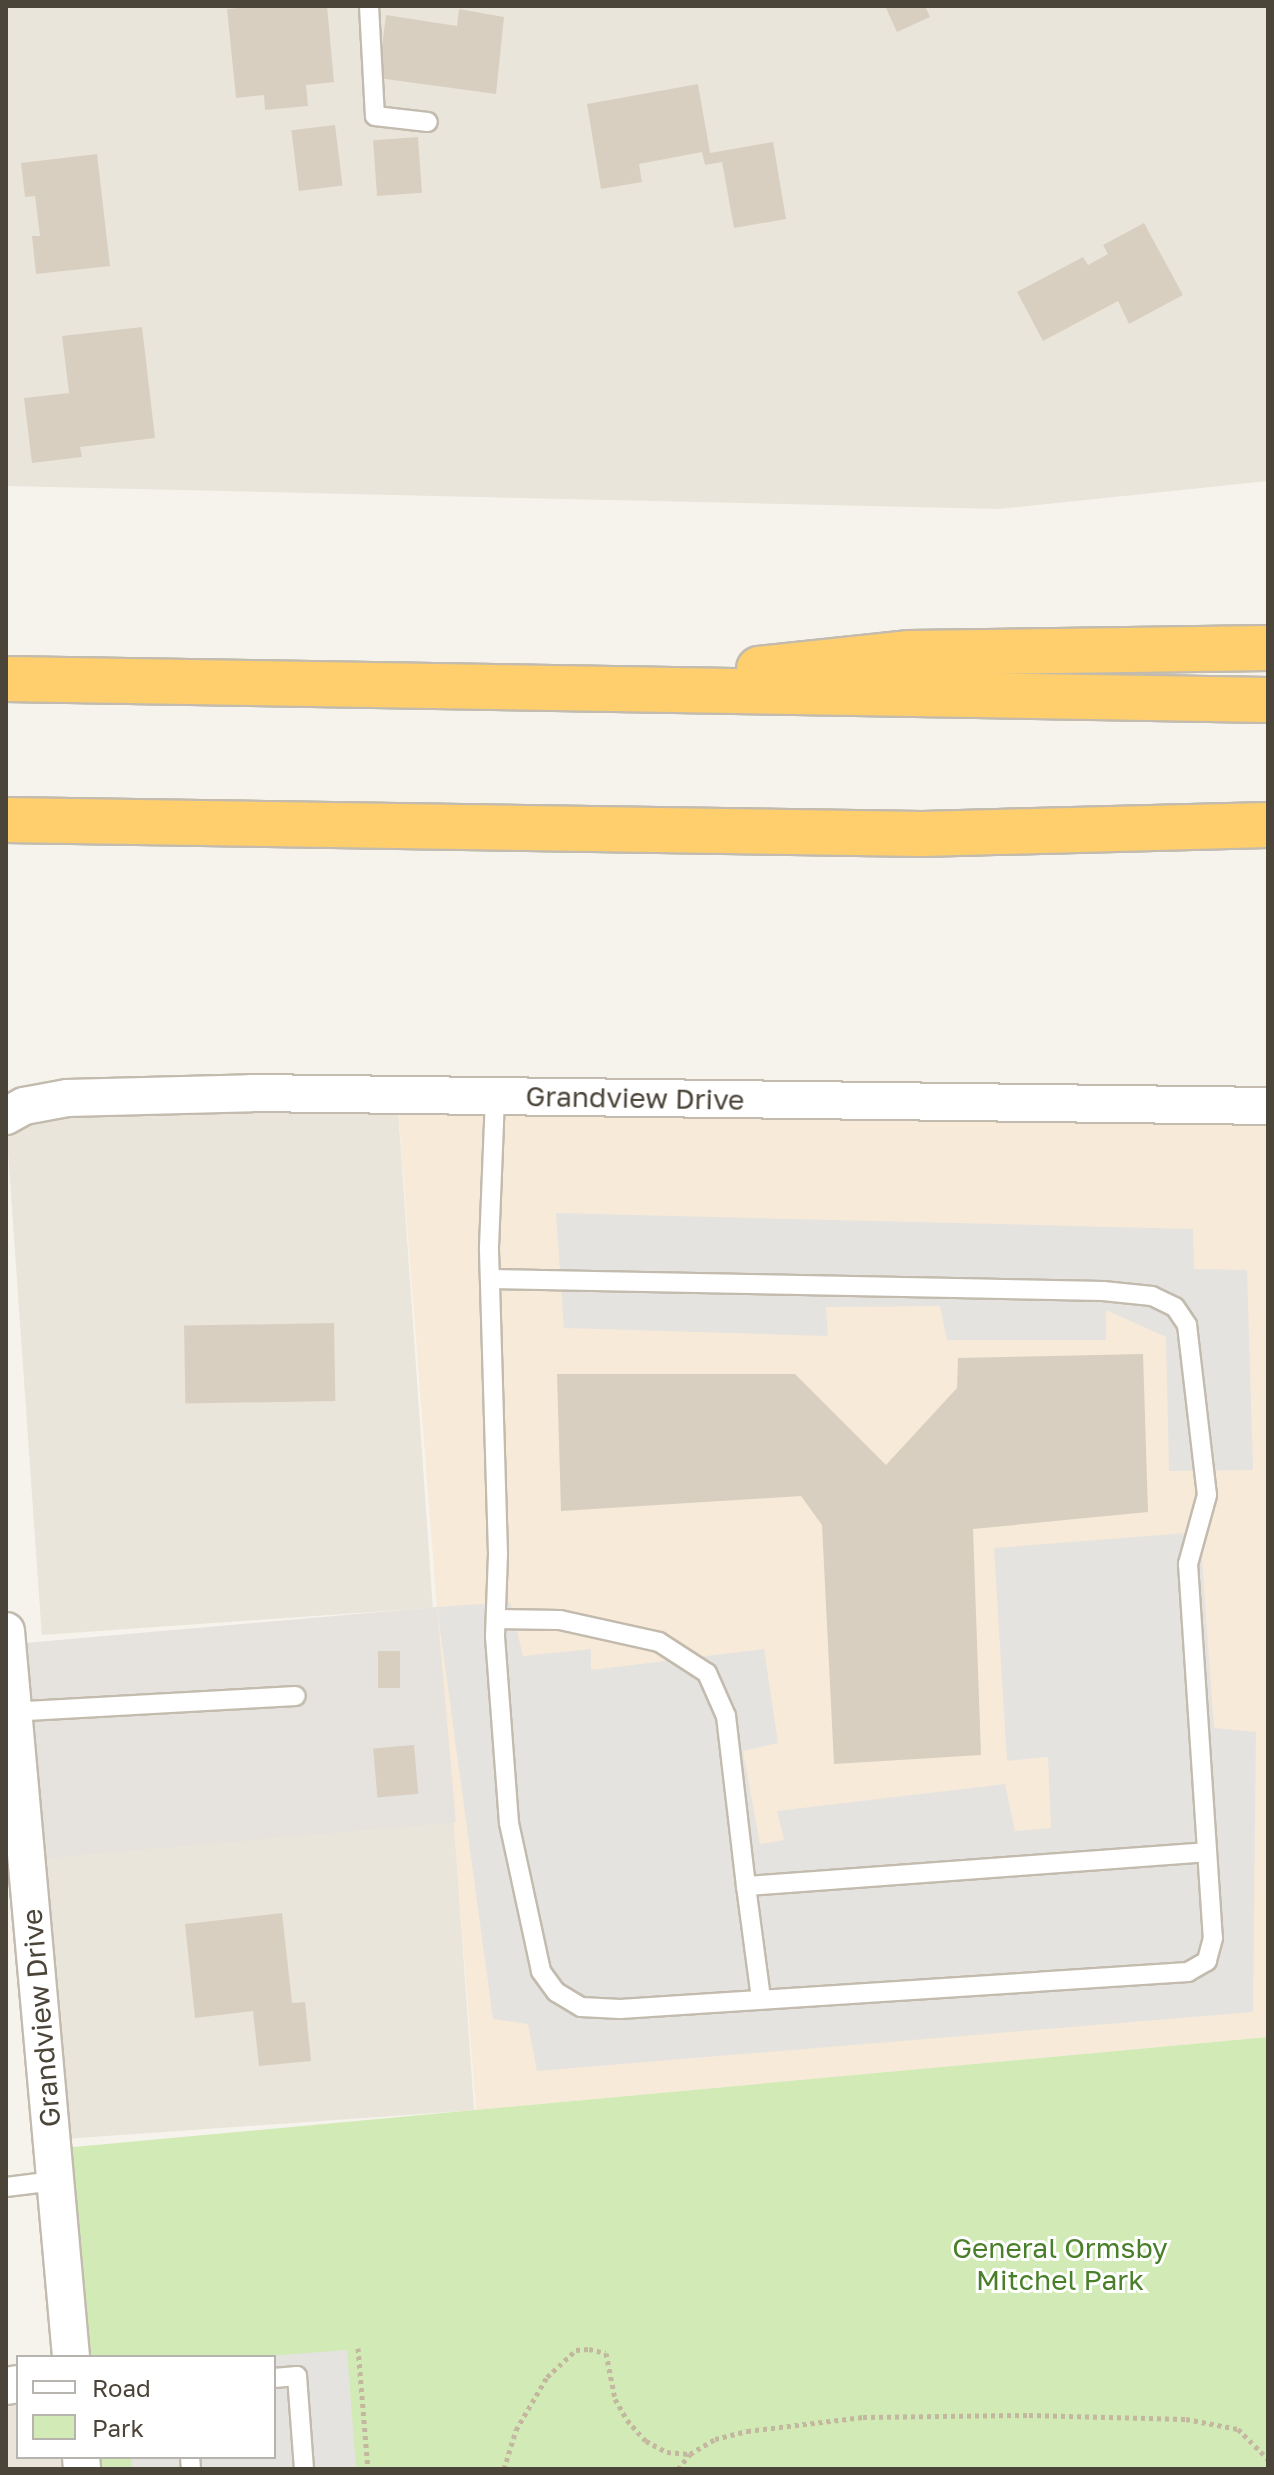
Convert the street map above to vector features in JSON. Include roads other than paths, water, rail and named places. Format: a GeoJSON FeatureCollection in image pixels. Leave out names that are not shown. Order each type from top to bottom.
{"type":"FeatureCollection","features":[{"type":"Feature","properties":{"kind":"highway"},"geometry":{"type":"LineString","coordinates":[[565,689],[908,653],[1268,648]]}},
{"type":"Feature","properties":{"kind":"highway"},"geometry":{"type":"LineString","coordinates":[[6,679],[1268,700]]}},
{"type":"Feature","properties":{"kind":"highway"},"geometry":{"type":"LineString","coordinates":[[6,820],[922,834],[1268,825]]}},
{"type":"Feature","properties":{"kind":"street","name":"Grandview Drive"},"geometry":{"type":"LineString","coordinates":[[6,1116],[24,1106],[67,1098],[252,1093],[1268,1106]]}},
{"type":"Feature","properties":{"kind":"street","name":"Grandview Drive"},"geometry":{"type":"LineString","coordinates":[[6,1631],[10,1712],[71,2355]]}},
{"type":"Feature","properties":{"kind":"lane"},"geometry":{"type":"LineString","coordinates":[[369,6],[375,116],[428,122]]}},
{"type":"Feature","properties":{"kind":"lane"},"geometry":{"type":"LineString","coordinates":[[491,1279],[1103,1291],[1152,1296],[1175,1307],[1187,1325],[1207,1495],[1188,1564],[1213,1938],[1207,1961],[1188,1972],[620,2009],[581,2007],[556,1992],[541,1971],[509,1823],[496,1619],[498,1554],[491,1279],[495,1096]]}},
{"type":"Feature","properties":{"kind":"lane"},"geometry":{"type":"LineString","coordinates":[[496,1619],[560,1620],[659,1642],[707,1673],[726,1716],[761,1999]]}},
{"type":"Feature","properties":{"kind":"lane"},"geometry":{"type":"LineString","coordinates":[[10,1712],[296,1696]]}},
{"type":"Feature","properties":{"kind":"lane"},"geometry":{"type":"LineString","coordinates":[[746,1886],[1207,1852]]}},
{"type":"Feature","properties":{"kind":"lane"},"geometry":{"type":"LineString","coordinates":[[6,2187],[55,2181]]}},
{"type":"Feature","properties":{"kind":"lane"},"geometry":{"type":"LineString","coordinates":[[276,2378],[297,2376],[304,2469]]}},
{"type":"Feature","properties":{"kind":"park label","name":"General Ormsby Mitchel Park"},"geometry":{"type":"Point","coordinates":[1060,2264]}}]}
